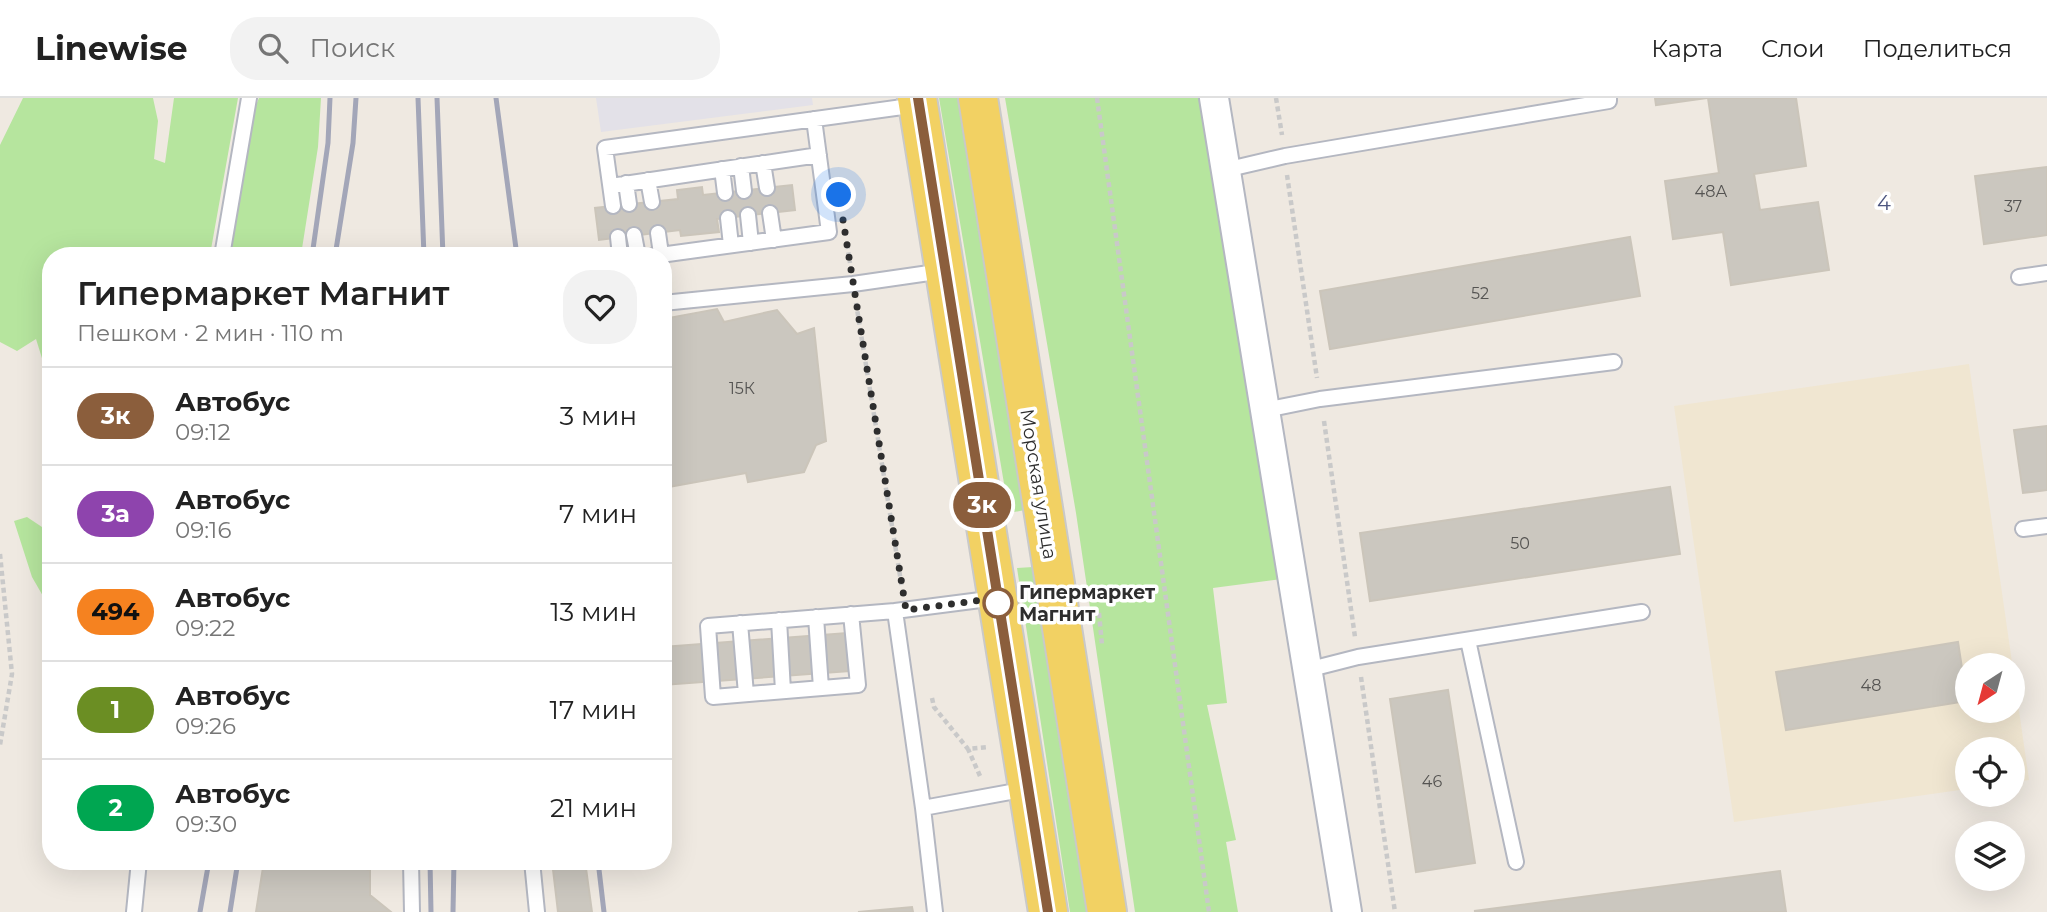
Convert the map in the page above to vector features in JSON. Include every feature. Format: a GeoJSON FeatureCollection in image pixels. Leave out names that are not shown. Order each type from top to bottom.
{"type":"FeatureCollection","features":[{"type":"Feature","properties":{"kind":"main road","name":"Морская улица"},"geometry":{"type":"LineString","coordinates":[[978,98],[1107,912]]}},
{"type":"Feature","properties":{"kind":"main road"},"geometry":{"type":"LineString","coordinates":[[918,101],[1048,912]]}},
{"type":"Feature","properties":{"kind":"main road"},"geometry":{"type":"LineString","coordinates":[[990,553],[1049,544]]}},
{"type":"Feature","properties":{"kind":"street"},"geometry":{"type":"LineString","coordinates":[[1214,98],[1347,912]]}},
{"type":"Feature","properties":{"kind":"lane"},"geometry":{"type":"LineString","coordinates":[[224,247],[249,98]]}},
{"type":"Feature","properties":{"kind":"lane"},"geometry":{"type":"LineString","coordinates":[[1226,170],[1285,156],[1595,104],[1609,101],[1609,98]]}},
{"type":"Feature","properties":{"kind":"lane"},"geometry":{"type":"LineString","coordinates":[[613,206],[605,148],[814,119],[918,101]]}},
{"type":"Feature","properties":{"kind":"lane"},"geometry":{"type":"LineString","coordinates":[[672,253],[830,232],[814,119]]}},
{"type":"Feature","properties":{"kind":"lane"},"geometry":{"type":"LineString","coordinates":[[611,186],[819,155]]}},
{"type":"Feature","properties":{"kind":"lane"},"geometry":{"type":"LineString","coordinates":[[763,163],[767,188]]}},
{"type":"Feature","properties":{"kind":"lane"},"geometry":{"type":"LineString","coordinates":[[741,166],[744,191]]}},
{"type":"Feature","properties":{"kind":"lane"},"geometry":{"type":"LineString","coordinates":[[722,169],[725,193]]}},
{"type":"Feature","properties":{"kind":"lane"},"geometry":{"type":"LineString","coordinates":[[648,180],[652,202]]}},
{"type":"Feature","properties":{"kind":"lane"},"geometry":{"type":"LineString","coordinates":[[626,183],[629,204]]}},
{"type":"Feature","properties":{"kind":"lane"},"geometry":{"type":"LineString","coordinates":[[771,213],[774,240]]}},
{"type":"Feature","properties":{"kind":"lane"},"geometry":{"type":"LineString","coordinates":[[748,215],[751,243]]}},
{"type":"Feature","properties":{"kind":"lane"},"geometry":{"type":"LineString","coordinates":[[728,218],[731,245]]}},
{"type":"Feature","properties":{"kind":"lane"},"geometry":{"type":"LineString","coordinates":[[657,247],[658,233]]}},
{"type":"Feature","properties":{"kind":"lane"},"geometry":{"type":"LineString","coordinates":[[635,235],[637,247]]}},
{"type":"Feature","properties":{"kind":"lane"},"geometry":{"type":"LineString","coordinates":[[618,237],[619,247]]}},
{"type":"Feature","properties":{"kind":"lane"},"geometry":{"type":"LineString","coordinates":[[672,302],[853,284],[945,271]]}},
{"type":"Feature","properties":{"kind":"lane"},"geometry":{"type":"LineString","coordinates":[[2019,277],[2047,273]]}},
{"type":"Feature","properties":{"kind":"lane"},"geometry":{"type":"LineString","coordinates":[[1265,410],[1320,398],[1614,362]]}},
{"type":"Feature","properties":{"kind":"lane"},"geometry":{"type":"LineString","coordinates":[[2023,530],[2047,526]]}},
{"type":"Feature","properties":{"kind":"lane"},"geometry":{"type":"LineString","coordinates":[[851,614],[858,685],[713,697],[708,626],[740,623],[900,610],[998,598]]}},
{"type":"Feature","properties":{"kind":"lane"},"geometry":{"type":"LineString","coordinates":[[900,610],[935,912]]}},
{"type":"Feature","properties":{"kind":"lane"},"geometry":{"type":"LineString","coordinates":[[1307,670],[1358,657],[1642,612]]}},
{"type":"Feature","properties":{"kind":"lane"},"geometry":{"type":"LineString","coordinates":[[816,617],[821,688]]}},
{"type":"Feature","properties":{"kind":"lane"},"geometry":{"type":"LineString","coordinates":[[779,620],[783,691]]}},
{"type":"Feature","properties":{"kind":"lane"},"geometry":{"type":"LineString","coordinates":[[740,623],[746,694]]}},
{"type":"Feature","properties":{"kind":"lane"},"geometry":{"type":"LineString","coordinates":[[1468,639],[1516,862]]}},
{"type":"Feature","properties":{"kind":"lane"},"geometry":{"type":"LineString","coordinates":[[923,807],[1028,789]]}},
{"type":"Feature","properties":{"kind":"lane"},"geometry":{"type":"LineString","coordinates":[[134,912],[138,870]]}},
{"type":"Feature","properties":{"kind":"lane"},"geometry":{"type":"LineString","coordinates":[[411,870],[412,912]]}},
{"type":"Feature","properties":{"kind":"lane"},"geometry":{"type":"LineString","coordinates":[[532,870],[537,912]]}},
{"type":"Feature","properties":{"kind":"path"},"geometry":{"type":"LineString","coordinates":[[1097,98],[1209,912]]}},
{"type":"Feature","properties":{"kind":"path"},"geometry":{"type":"LineString","coordinates":[[1276,98],[1395,912]]}},
{"type":"Feature","properties":{"kind":"path"},"geometry":{"type":"LineString","coordinates":[[845,234],[900,610]]}},
{"type":"Feature","properties":{"kind":"path"},"geometry":{"type":"LineString","coordinates":[[0,554],[12,674],[0,745]]}},
{"type":"Feature","properties":{"kind":"path"},"geometry":{"type":"LineString","coordinates":[[931,695],[934,707],[968,749]]}},
{"type":"Feature","properties":{"kind":"shaded area"},"geometry":{"type":"Polygon","coordinates":[[[596,98],[812,98],[813,105],[601,132],[596,98]]]}},
{"type":"Feature","properties":{"kind":"shaded area"},"geometry":{"type":"Polygon","coordinates":[[[1969,364],[2011,653],[1955,653],[1955,723],[2021,723],[2023,737],[1955,737],[1955,791],[1734,822],[1674,406],[1969,364]]]}},
{"type":"Feature","properties":{"kind":"shaded area"},"geometry":{"type":"Polygon","coordinates":[[[2025,752],[2029,780],[2025,780],[2025,752]]]}},
{"type":"Feature","properties":{"kind":"green space"},"geometry":{"type":"Polygon","coordinates":[[[23,98],[153,98],[158,121],[154,159],[165,163],[174,98],[238,98],[211,247],[42,247],[42,358],[36,339],[17,351],[0,342],[0,145],[23,98]]]}},
{"type":"Feature","properties":{"kind":"green space"},"geometry":{"type":"Polygon","coordinates":[[[259,98],[321,98],[318,147],[302,247],[229,247],[253,112],[259,98]]]}},
{"type":"Feature","properties":{"kind":"green space"},"geometry":{"type":"Polygon","coordinates":[[[939,98],[958,98],[1025,510],[1009,513],[939,98]]]}},
{"type":"Feature","properties":{"kind":"green space"},"geometry":{"type":"Polygon","coordinates":[[[1005,98],[1207,98],[1282,579],[1213,588],[1227,703],[1207,705],[1236,840],[1226,842],[1238,912],[1135,912],[1076,513],[1005,98]]]}},
{"type":"Feature","properties":{"kind":"green space"},"geometry":{"type":"Polygon","coordinates":[[[27,517],[42,527],[42,594],[32,577],[14,521],[27,517]]]}},
{"type":"Feature","properties":{"kind":"green space"},"geometry":{"type":"Polygon","coordinates":[[[1033,567],[1089,912],[1070,912],[1017,568],[1033,567]]]}},
{"type":"Feature","properties":{"kind":"building"},"geometry":{"type":"Polygon","coordinates":[[[1655,98],[1707,98],[1656,105],[1655,98]]]}},
{"type":"Feature","properties":{"kind":"building"},"geometry":{"type":"Polygon","coordinates":[[[1708,98],[1796,98],[1806,166],[1754,174],[1760,210],[1818,202],[1829,270],[1731,285],[1723,232],[1673,239],[1665,181],[1719,173],[1708,98]]]}},
{"type":"Feature","properties":{"kind":"building"},"geometry":{"type":"Polygon","coordinates":[[[2047,167],[2047,235],[1984,244],[1975,176],[2047,167]]]}},
{"type":"Feature","properties":{"kind":"building"},"geometry":{"type":"Polygon","coordinates":[[[792,185],[795,210],[717,219],[719,232],[681,236],[680,230],[599,240],[595,208],[678,199],[677,190],[702,187],[703,195],[792,185]]]}},
{"type":"Feature","properties":{"kind":"building"},"geometry":{"type":"Polygon","coordinates":[[[1630,237],[1640,296],[1330,349],[1320,291],[1630,237]]]}},
{"type":"Feature","properties":{"kind":"building"},"geometry":{"type":"Polygon","coordinates":[[[717,309],[724,322],[777,310],[797,334],[814,328],[826,441],[816,445],[804,472],[748,482],[746,473],[672,486],[672,317],[717,309]]]}},
{"type":"Feature","properties":{"kind":"building"},"geometry":{"type":"Polygon","coordinates":[[[2047,426],[2047,490],[2023,493],[2014,430],[2047,426]]]}},
{"type":"Feature","properties":{"kind":"building"},"geometry":{"type":"Polygon","coordinates":[[[1670,487],[1680,554],[1370,601],[1360,533],[1670,487]]]}},
{"type":"Feature","properties":{"kind":"building"},"geometry":{"type":"Polygon","coordinates":[[[860,632],[863,670],[672,684],[672,646],[860,632]]]}},
{"type":"Feature","properties":{"kind":"building"},"geometry":{"type":"Polygon","coordinates":[[[1958,642],[1960,653],[1955,653],[1955,703],[1786,730],[1776,672],[1958,642]]]}},
{"type":"Feature","properties":{"kind":"building"},"geometry":{"type":"Polygon","coordinates":[[[1448,690],[1475,863],[1416,872],[1390,699],[1448,690]]]}},
{"type":"Feature","properties":{"kind":"building"},"geometry":{"type":"Polygon","coordinates":[[[263,870],[370,870],[370,895],[391,912],[256,912],[263,870]]]}},
{"type":"Feature","properties":{"kind":"building"},"geometry":{"type":"Polygon","coordinates":[[[553,870],[586,870],[592,912],[558,912],[553,870]]]}},
{"type":"Feature","properties":{"kind":"building"},"geometry":{"type":"Polygon","coordinates":[[[1780,871],[1786,912],[1474,911],[1780,871]]]}},
{"type":"Feature","properties":{"kind":"building"},"geometry":{"type":"Polygon","coordinates":[[[912,907],[913,912],[858,912],[912,907]]]}},
{"type":"Feature","properties":{"kind":"railway"},"geometry":{"type":"LineString","coordinates":[[313,247],[328,143],[330,98]]}},
{"type":"Feature","properties":{"kind":"railway"},"geometry":{"type":"LineString","coordinates":[[336,247],[353,143],[356,98]]}},
{"type":"Feature","properties":{"kind":"railway"},"geometry":{"type":"LineString","coordinates":[[418,98],[424,247]]}},
{"type":"Feature","properties":{"kind":"railway"},"geometry":{"type":"LineString","coordinates":[[437,98],[443,247]]}},
{"type":"Feature","properties":{"kind":"railway"},"geometry":{"type":"LineString","coordinates":[[496,98],[516,247]]}},
{"type":"Feature","properties":{"kind":"railway"},"geometry":{"type":"LineString","coordinates":[[200,912],[207,870]]}},
{"type":"Feature","properties":{"kind":"railway"},"geometry":{"type":"LineString","coordinates":[[230,912],[237,870]]}},
{"type":"Feature","properties":{"kind":"railway"},"geometry":{"type":"LineString","coordinates":[[430,870],[431,912]]}},
{"type":"Feature","properties":{"kind":"railway"},"geometry":{"type":"LineString","coordinates":[[453,912],[454,870]]}},
{"type":"Feature","properties":{"kind":"railway"},"geometry":{"type":"LineString","coordinates":[[599,870],[604,912]]}},
{"type":"Feature","properties":{"kind":"bus line","name":"3к"},"geometry":{"type":"LineString","coordinates":[[918,98],[1048,912]]}},
{"type":"Feature","properties":{"kind":"place","name":"Гипермаркет Магнит"},"geometry":{"type":"Point","coordinates":[998,603]}},
{"type":"Feature","properties":{"kind":"district","name":"4"},"geometry":{"type":"Point","coordinates":[1885,203]}},
{"type":"Feature","properties":{"kind":"route"},"geometry":{"type":"LineString","coordinates":[[839,195],[906,610],[998,598],[998,603]]}}]}
